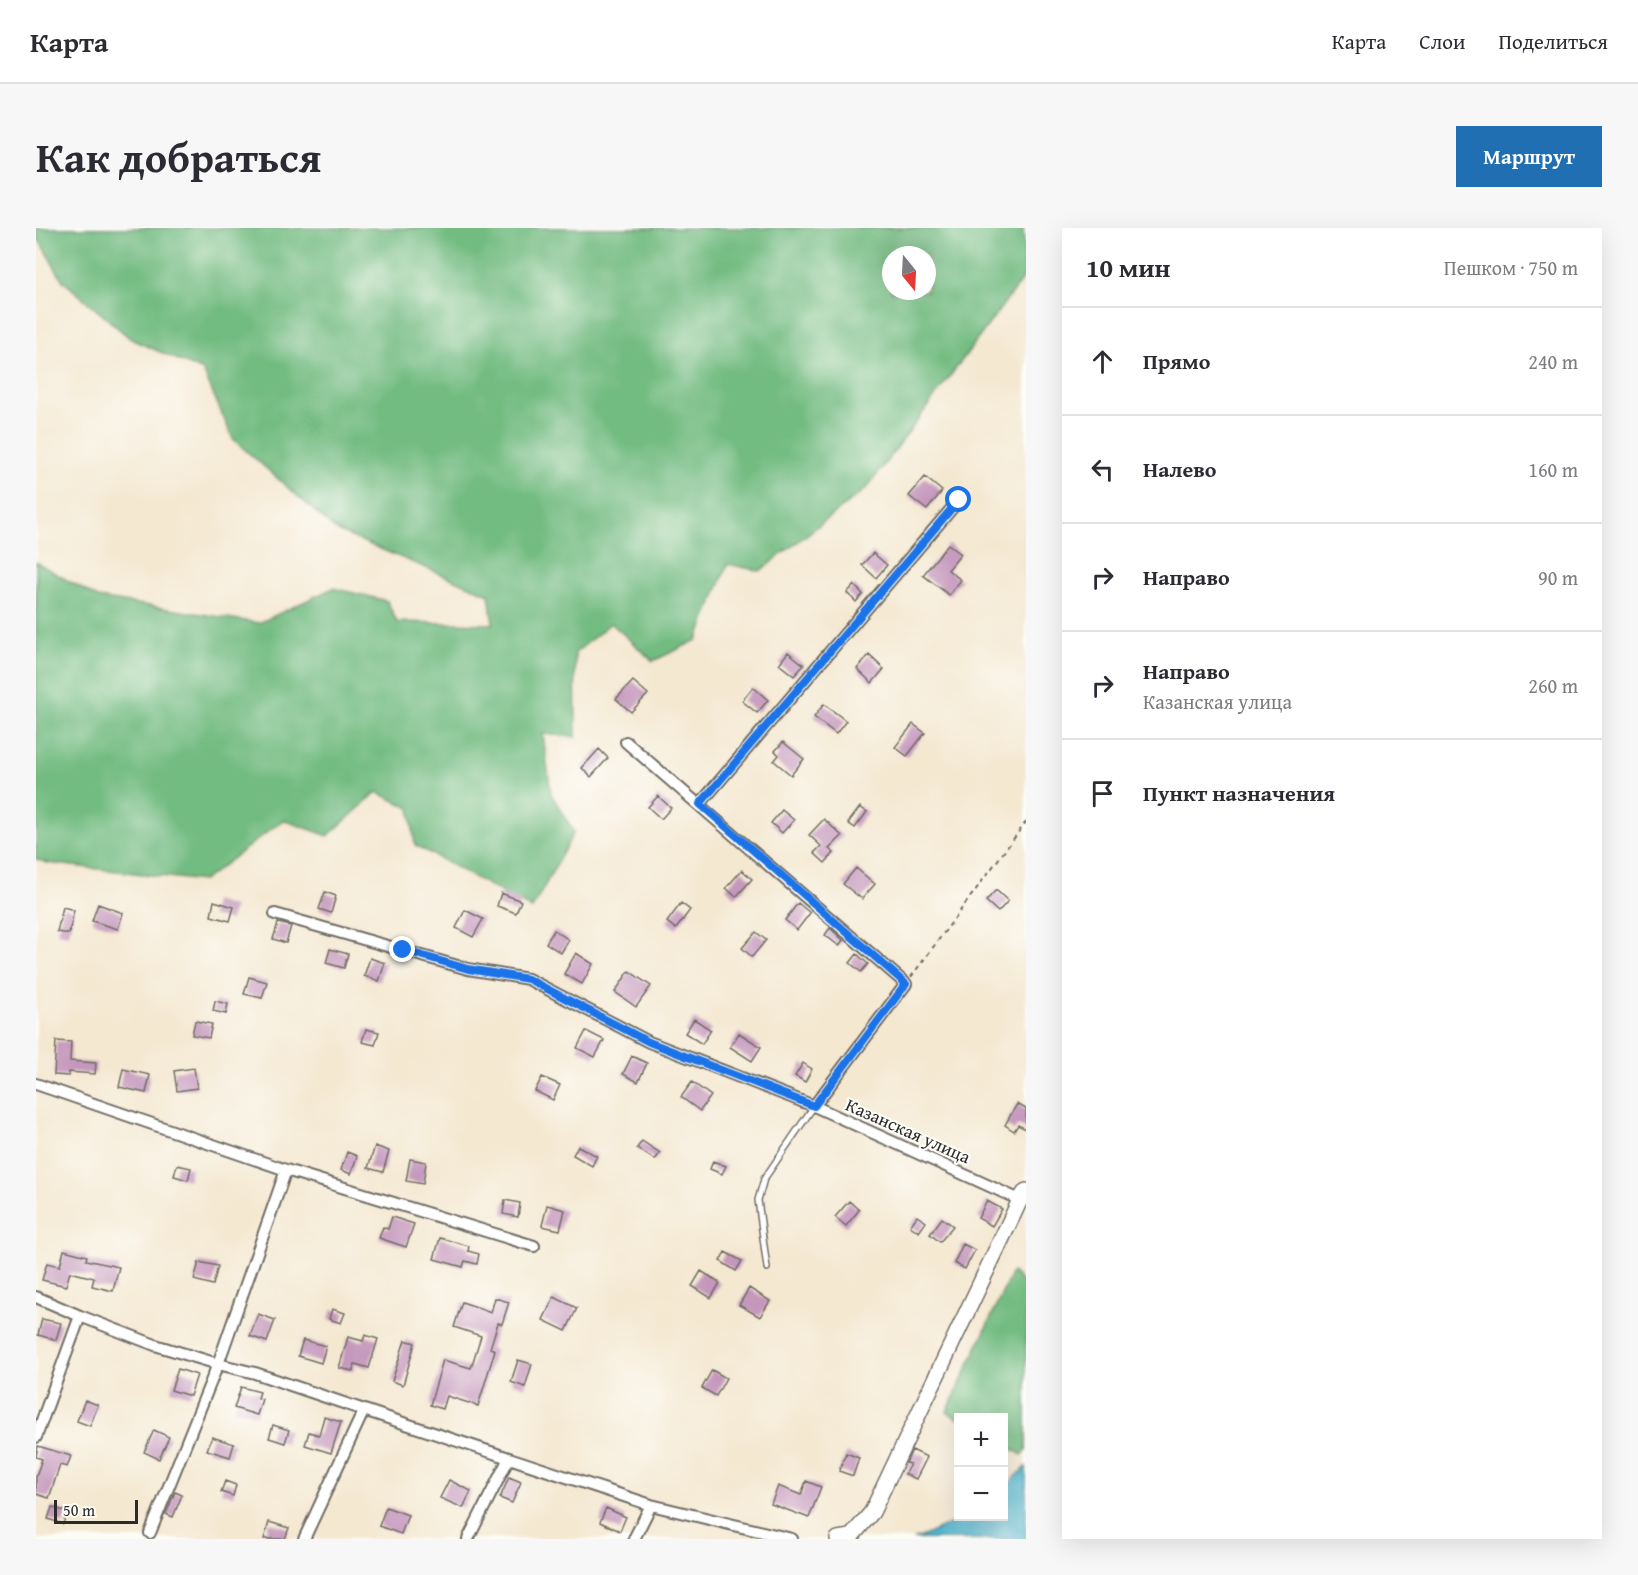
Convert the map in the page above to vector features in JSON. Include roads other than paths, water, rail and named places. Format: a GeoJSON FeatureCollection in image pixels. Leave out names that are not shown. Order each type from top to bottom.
{"type":"FeatureCollection","features":[{"type":"Feature","properties":{"kind":"street"},"geometry":{"type":"LineString","coordinates":[[700,804],[959,500]]}},
{"type":"Feature","properties":{"kind":"street"},"geometry":{"type":"LineString","coordinates":[[626,742],[906,984],[814,1106]]}},
{"type":"Feature","properties":{"kind":"street","name":"Казанская улица"},"geometry":{"type":"LineString","coordinates":[[275,914],[468,969],[528,979],[649,1042],[814,1106],[1023,1196]]}},
{"type":"Feature","properties":{"kind":"street"},"geometry":{"type":"LineString","coordinates":[[36,1084],[286,1170],[534,1246]]}},
{"type":"Feature","properties":{"kind":"street"},"geometry":{"type":"LineString","coordinates":[[150,1533],[218,1364],[286,1170]]}},
{"type":"Feature","properties":{"kind":"street"},"geometry":{"type":"LineString","coordinates":[[838,1539],[851,1537],[872,1512],[1023,1196]]}},
{"type":"Feature","properties":{"kind":"street"},"geometry":{"type":"LineString","coordinates":[[36,1297],[155,1345],[218,1364],[255,1372],[651,1505],[792,1539]]}},
{"type":"Feature","properties":{"kind":"street"},"geometry":{"type":"LineString","coordinates":[[36,1437],[80,1316]]}},
{"type":"Feature","properties":{"kind":"street"},"geometry":{"type":"LineString","coordinates":[[304,1539],[363,1410]]}},
{"type":"Feature","properties":{"kind":"street"},"geometry":{"type":"LineString","coordinates":[[468,1539],[509,1458]]}},
{"type":"Feature","properties":{"kind":"street"},"geometry":{"type":"LineString","coordinates":[[634,1539],[651,1505]]}},
{"type":"Feature","properties":{"kind":"lane"},"geometry":{"type":"LineString","coordinates":[[767,1268],[758,1200],[764,1179],[814,1106]]}},
{"type":"Feature","properties":{"kind":"water"},"geometry":{"type":"Polygon","coordinates":[[[1026,1467],[1026,1539],[913,1539],[957,1521],[1008,1521],[1008,1484],[1026,1467]]]}}]}
